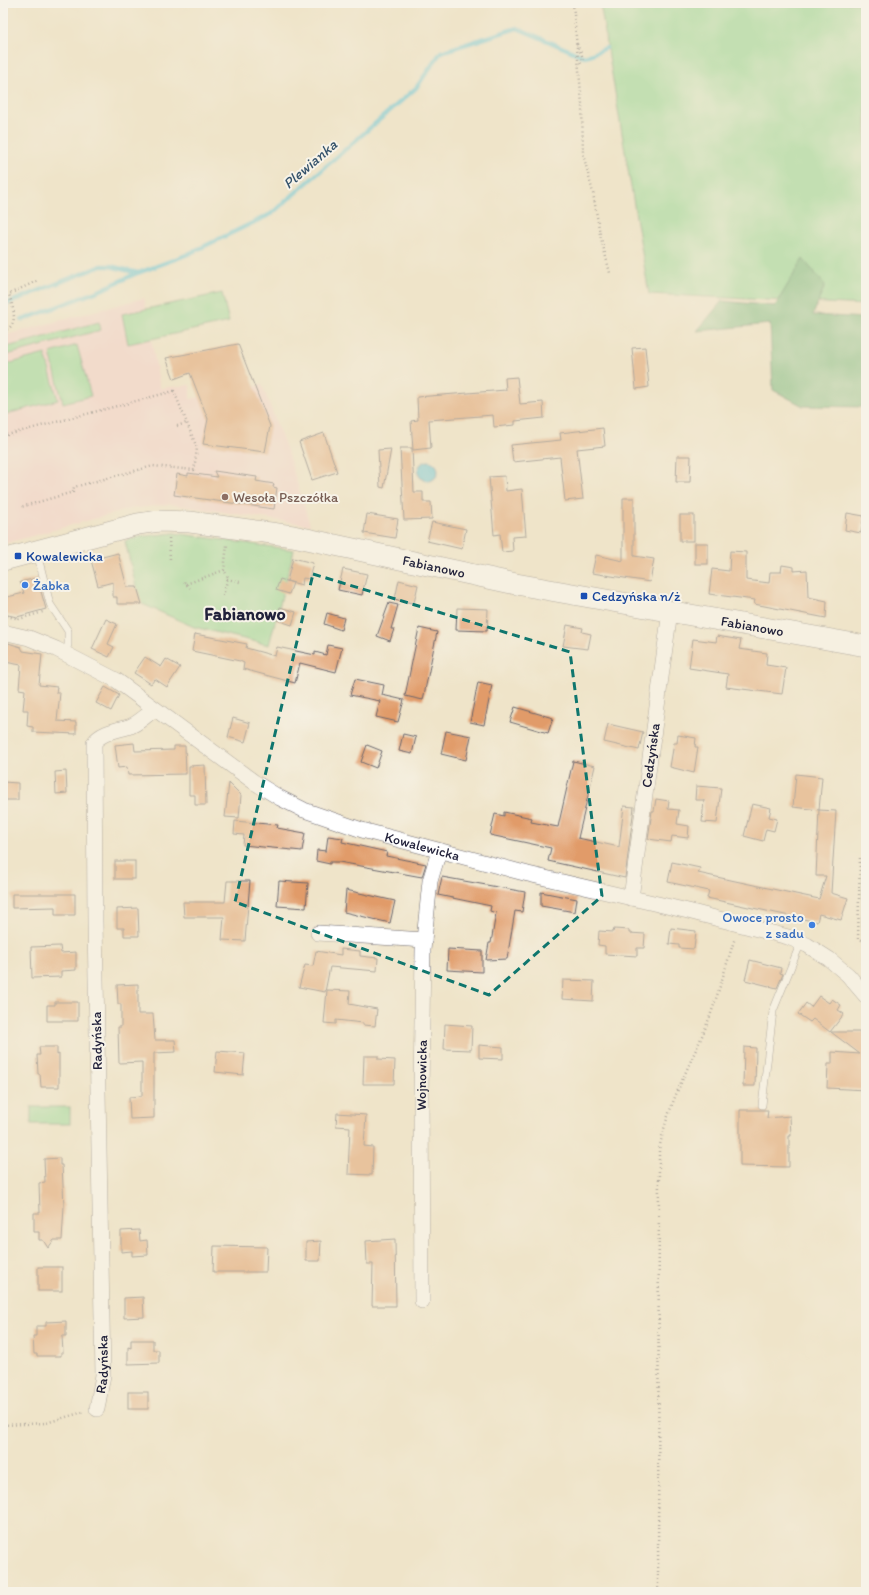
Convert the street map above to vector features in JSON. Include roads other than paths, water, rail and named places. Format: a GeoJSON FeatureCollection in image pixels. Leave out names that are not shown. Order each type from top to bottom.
{"type":"FeatureCollection","features":[{"type":"Feature","properties":{"kind":"street","name":"Fabianowo"},"geometry":{"type":"LineString","coordinates":[[3,560],[138,524],[159,521],[190,522],[306,539],[516,584],[866,646]]}},
{"type":"Feature","properties":{"kind":"street","name":"Cedzyńska"},"geometry":{"type":"LineString","coordinates":[[631,898],[670,611]]}},
{"type":"Feature","properties":{"kind":"street","name":"Kowalewicka"},"geometry":{"type":"LineString","coordinates":[[3,632],[29,638],[116,680],[250,779],[280,798],[304,810],[344,825],[439,851],[739,924],[801,942],[820,953],[839,967],[866,996]]}},
{"type":"Feature","properties":{"kind":"street","name":"Radyńska"},"geometry":{"type":"LineString","coordinates":[[98,1409],[103,1375],[95,922],[94,743],[101,736],[131,725],[142,719],[154,709]]}},
{"type":"Feature","properties":{"kind":"street","name":"Wojnowicka"},"geometry":{"type":"LineString","coordinates":[[422,1301],[421,1092],[424,940],[430,881],[439,851]]}},
{"type":"Feature","properties":{"kind":"street"},"geometry":{"type":"LineString","coordinates":[[318,933],[424,940]]}},
{"type":"Feature","properties":{"kind":"lane"},"geometry":{"type":"LineString","coordinates":[[36,551],[53,609],[68,631],[68,645],[64,654]]}},
{"type":"Feature","properties":{"kind":"lane"},"geometry":{"type":"LineString","coordinates":[[762,1105],[773,1011],[801,942]]}},
{"type":"Feature","properties":{"kind":"water"},"geometry":{"type":"Polygon","coordinates":[[[428,461],[435,464],[438,471],[435,478],[428,481],[421,478],[418,471],[421,464],[428,461]]]}},
{"type":"Feature","properties":{"kind":"waterway","name":"Plewianka"},"geometry":{"type":"LineString","coordinates":[[3,305],[101,266],[110,266],[138,273],[186,255],[271,214],[416,88],[441,52],[517,28],[585,57],[606,48]]}},
{"type":"Feature","properties":{"kind":"waterway"},"geometry":{"type":"LineString","coordinates":[[22,320],[101,290],[137,273]]}},
{"type":"Feature","properties":{"kind":"place","name":"Wesoła Pszczółka"},"geometry":{"type":"Point","coordinates":[225,497]}},
{"type":"Feature","properties":{"kind":"place","name":"Kowalewicka"},"geometry":{"type":"Point","coordinates":[18,556]}},
{"type":"Feature","properties":{"kind":"place","name":"Żabka"},"geometry":{"type":"Point","coordinates":[25,585]}},
{"type":"Feature","properties":{"kind":"place","name":"Cedzyńska n/ż"},"geometry":{"type":"Point","coordinates":[584,596]}},
{"type":"Feature","properties":{"kind":"place","name":"Owoce prosto z sadu"},"geometry":{"type":"Point","coordinates":[812,925]}},
{"type":"Feature","properties":{"kind":"district","name":"Fabianowo"},"geometry":{"type":"Point","coordinates":[245,614]}}]}
